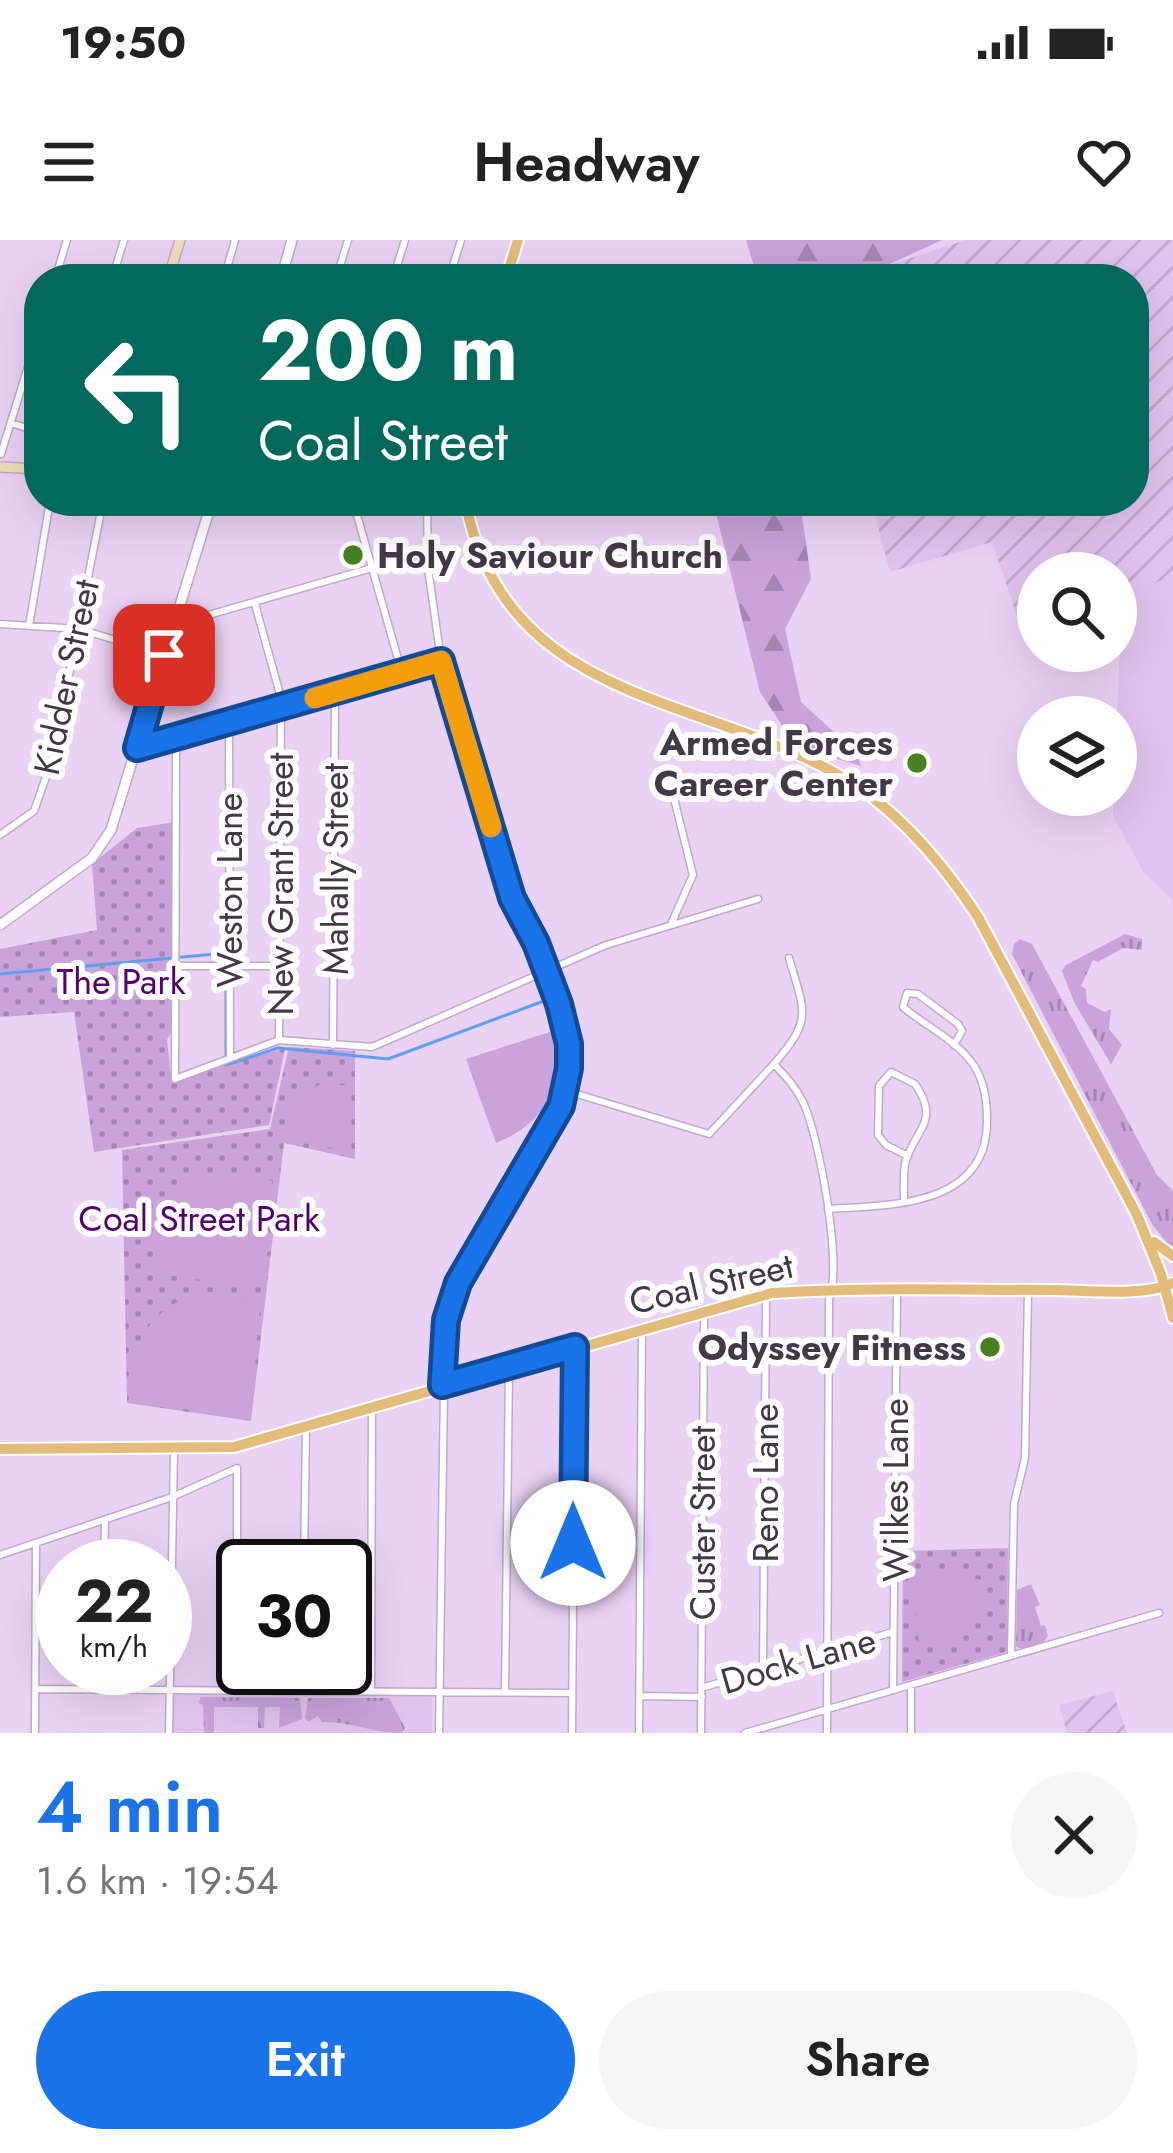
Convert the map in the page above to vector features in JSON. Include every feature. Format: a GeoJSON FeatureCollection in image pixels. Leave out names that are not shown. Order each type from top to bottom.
{"type":"FeatureCollection","features":[{"type":"Feature","properties":{"kind":"main road"},"geometry":{"type":"LineString","coordinates":[[471,516],[483,557],[524,623],[557,653],[595,677],[802,756],[842,777],[879,803],[935,860],[978,916],[1170,1286]]}},
{"type":"Feature","properties":{"kind":"main road"},"geometry":{"type":"LineString","coordinates":[[1136,1215],[1154,1241],[1170,1286],[1173,1318]]}},
{"type":"Feature","properties":{"kind":"main road"},"geometry":{"type":"LineString","coordinates":[[1154,1241],[1173,1256]]}},
{"type":"Feature","properties":{"kind":"main road","name":"Coal Street"},"geometry":{"type":"LineString","coordinates":[[0,1448],[234,1447],[766,1294],[833,1289],[1170,1286]]}},
{"type":"Feature","properties":{"kind":"street"},"geometry":{"type":"LineString","coordinates":[[1,454],[24,380]]}},
{"type":"Feature","properties":{"kind":"street"},"geometry":{"type":"LineString","coordinates":[[11,423],[24,427]]}},
{"type":"Feature","properties":{"kind":"street"},"geometry":{"type":"LineString","coordinates":[[28,626],[47,516]]}},
{"type":"Feature","properties":{"kind":"street","name":"Kidder Street"},"geometry":{"type":"LineString","coordinates":[[0,835],[34,811],[53,757],[100,516]]}},
{"type":"Feature","properties":{"kind":"street"},"geometry":{"type":"LineString","coordinates":[[0,925],[92,858],[111,830],[207,516]]}},
{"type":"Feature","properties":{"kind":"street"},"geometry":{"type":"LineString","coordinates":[[357,516],[402,673]]}},
{"type":"Feature","properties":{"kind":"street"},"geometry":{"type":"LineString","coordinates":[[427,516],[441,661],[512,898],[546,968],[569,1044],[566,1090],[535,1153],[458,1283],[446,1320],[439,1733]]}},
{"type":"Feature","properties":{"kind":"street"},"geometry":{"type":"LineString","coordinates":[[174,625],[372,568]]}},
{"type":"Feature","properties":{"kind":"street","name":"New Grant Street"},"geometry":{"type":"LineString","coordinates":[[255,604],[281,707],[279,1040],[372,1047],[546,968]]}},
{"type":"Feature","properties":{"kind":"street"},"geometry":{"type":"LineString","coordinates":[[0,624],[80,629],[164,655]]}},
{"type":"Feature","properties":{"kind":"street"},"geometry":{"type":"LineString","coordinates":[[137,748],[441,661]]}},
{"type":"Feature","properties":{"kind":"street","name":"Mahally Street"},"geometry":{"type":"LineString","coordinates":[[333,1045],[335,692]]}},
{"type":"Feature","properties":{"kind":"street","name":"Weston Lane"},"geometry":{"type":"LineString","coordinates":[[230,723],[230,1058]]}},
{"type":"Feature","properties":{"kind":"street"},"geometry":{"type":"LineString","coordinates":[[176,739],[176,1079],[279,1040]]}},
{"type":"Feature","properties":{"kind":"street"},"geometry":{"type":"LineString","coordinates":[[668,774],[692,875],[672,922]]}},
{"type":"Feature","properties":{"kind":"street"},"geometry":{"type":"LineString","coordinates":[[546,968],[672,922],[758,898]]}},
{"type":"Feature","properties":{"kind":"street"},"geometry":{"type":"LineString","coordinates":[[566,1090],[709,1134],[801,1032],[804,1018],[789,958]]}},
{"type":"Feature","properties":{"kind":"street"},"geometry":{"type":"LineString","coordinates":[[174,966],[280,966]]}},
{"type":"Feature","properties":{"kind":"street"},"geometry":{"type":"LineString","coordinates":[[828,1209],[904,1204],[947,1190],[970,1170],[983,1147],[987,1118],[980,1078],[972,1062],[903,1007],[907,993],[918,994],[958,1024],[962,1031],[953,1045]]}},
{"type":"Feature","properties":{"kind":"street"},"geometry":{"type":"LineString","coordinates":[[774,1064],[802,1099],[828,1209],[833,1289],[829,1299],[827,1733]]}},
{"type":"Feature","properties":{"kind":"street"},"geometry":{"type":"LineString","coordinates":[[904,1204],[908,1156],[926,1118],[923,1096],[896,1072],[881,1080],[876,1122],[881,1142],[908,1156]]}},
{"type":"Feature","properties":{"kind":"street","name":"Wilkes Lane"},"geometry":{"type":"LineString","coordinates":[[893,1690],[897,1290]]}},
{"type":"Feature","properties":{"kind":"street"},"geometry":{"type":"LineString","coordinates":[[1012,1655],[1014,1504],[1025,1459],[1028,1290]]}},
{"type":"Feature","properties":{"kind":"street","name":"Reno Lane"},"geometry":{"type":"LineString","coordinates":[[764,1671],[766,1294]]}},
{"type":"Feature","properties":{"kind":"street","name":"Custer Street"},"geometry":{"type":"LineString","coordinates":[[700,1733],[704,1312]]}},
{"type":"Feature","properties":{"kind":"street"},"geometry":{"type":"LineString","coordinates":[[639,1733],[642,1328]]}},
{"type":"Feature","properties":{"kind":"street"},"geometry":{"type":"LineString","coordinates":[[572,1733],[575,1347]]}},
{"type":"Feature","properties":{"kind":"street"},"geometry":{"type":"LineString","coordinates":[[506,1692],[509,1366]]}},
{"type":"Feature","properties":{"kind":"street"},"geometry":{"type":"LineString","coordinates":[[372,1407],[372,1539]]}},
{"type":"Feature","properties":{"kind":"street"},"geometry":{"type":"LineString","coordinates":[[304,1539],[306,1426]]}},
{"type":"Feature","properties":{"kind":"street"},"geometry":{"type":"LineString","coordinates":[[171,1539],[174,1449]]}},
{"type":"Feature","properties":{"kind":"street"},"geometry":{"type":"LineString","coordinates":[[50,1539],[172,1497],[237,1468],[237,1539]]}},
{"type":"Feature","properties":{"kind":"street"},"geometry":{"type":"LineString","coordinates":[[105,1520],[105,1539]]}},
{"type":"Feature","properties":{"kind":"street"},"geometry":{"type":"LineString","coordinates":[[0,1555],[36,1544],[35,1733]]}},
{"type":"Feature","properties":{"kind":"street"},"geometry":{"type":"LineString","coordinates":[[746,1733],[1159,1613]]}},
{"type":"Feature","properties":{"kind":"street","name":"Dock Lane"},"geometry":{"type":"LineString","coordinates":[[640,1696],[701,1693],[894,1631]]}},
{"type":"Feature","properties":{"kind":"street"},"geometry":{"type":"LineString","coordinates":[[911,1685],[911,1733]]}},
{"type":"Feature","properties":{"kind":"street"},"geometry":{"type":"LineString","coordinates":[[372,1691],[572,1693]]}},
{"type":"Feature","properties":{"kind":"street"},"geometry":{"type":"LineString","coordinates":[[169,1695],[169,1733]]}},
{"type":"Feature","properties":{"kind":"shaded area"},"geometry":{"type":"Polygon","coordinates":[[[966,240],[1173,240],[1173,577],[1137,588],[1137,552],[1017,552],[1017,616],[992,542],[890,572],[875,516],[1149,516],[1149,264],[892,264],[966,240]]]}},
{"type":"Feature","properties":{"kind":"shaded area"},"geometry":{"type":"Polygon","coordinates":[[[1173,577],[1173,900],[1143,872],[1114,816],[1137,816],[1137,696],[1118,696],[1119,672],[1137,672],[1137,588],[1173,577]]]}},
{"type":"Feature","properties":{"kind":"shaded area"},"geometry":{"type":"Polygon","coordinates":[[[192,1690],[216,1690],[216,1695],[432,1692],[432,1733],[173,1733],[171,1695],[192,1695],[192,1690]]]}},
{"type":"Feature","properties":{"kind":"shaded area"},"geometry":{"type":"Polygon","coordinates":[[[1113,1691],[1127,1733],[1067,1733],[1059,1705],[1113,1691]]]}},
{"type":"Feature","properties":{"kind":"green space"},"geometry":{"type":"Polygon","coordinates":[[[746,240],[942,240],[890,264],[753,264],[746,240]]]}},
{"type":"Feature","properties":{"kind":"green space"},"geometry":{"type":"Polygon","coordinates":[[[717,516],[802,516],[811,579],[785,629],[801,702],[856,752],[861,766],[795,745],[760,692],[717,516]]]}},
{"type":"Feature","properties":{"kind":"green space","name":"The Park"},"geometry":{"type":"Polygon","coordinates":[[[175,822],[175,1025],[167,1040],[171,1076],[285,1049],[269,1125],[94,1152],[74,1012],[0,1017],[0,949],[97,930],[92,864],[137,828],[175,822]]]}},
{"type":"Feature","properties":{"kind":"green space"},"geometry":{"type":"Polygon","coordinates":[[[1125,934],[1142,939],[1142,950],[1123,948],[1098,962],[1093,960],[1081,986],[1086,989],[1087,1003],[1105,1012],[1111,1009],[1109,1029],[1122,1045],[1111,1064],[1074,1002],[1062,971],[1125,934]]]}},
{"type":"Feature","properties":{"kind":"green space"},"geometry":{"type":"Polygon","coordinates":[[[1020,939],[1032,944],[1157,1175],[1173,1191],[1173,1251],[1152,1224],[1012,954],[1020,939]]]}},
{"type":"Feature","properties":{"kind":"green space"},"geometry":{"type":"Polygon","coordinates":[[[553,1031],[557,1068],[548,1099],[528,1125],[496,1143],[466,1059],[553,1031]]]}},
{"type":"Feature","properties":{"kind":"green space","name":"Coal Street Park"},"geometry":{"type":"Polygon","coordinates":[[[289,1047],[355,1051],[355,1159],[284,1143],[251,1421],[127,1403],[122,1150],[270,1129],[289,1047]]]}},
{"type":"Feature","properties":{"kind":"green space"},"geometry":{"type":"Polygon","coordinates":[[[322,1083],[351,1086],[349,1140],[339,1149],[285,1140],[292,1102],[322,1083]]]}},
{"type":"Feature","properties":{"kind":"green space"},"geometry":{"type":"Polygon","coordinates":[[[205,1175],[272,1181],[263,1281],[254,1288],[155,1273],[161,1227],[179,1184],[205,1175]]]}},
{"type":"Feature","properties":{"kind":"green space"},"geometry":{"type":"Polygon","coordinates":[[[203,1291],[261,1302],[249,1407],[237,1417],[129,1401],[133,1363],[145,1332],[169,1308],[203,1291]]]}},
{"type":"Feature","properties":{"kind":"green space"},"geometry":{"type":"Polygon","coordinates":[[[1008,1548],[1007,1652],[902,1682],[903,1551],[1008,1548]]]}},
{"type":"Feature","properties":{"kind":"green space"},"geometry":{"type":"Polygon","coordinates":[[[921,1568],[988,1581],[975,1619],[947,1640],[919,1643],[912,1578],[921,1568]]]}},
{"type":"Feature","properties":{"kind":"green space"},"geometry":{"type":"Polygon","coordinates":[[[1031,1584],[1048,1636],[1042,1644],[1021,1649],[1016,1646],[1017,1590],[1031,1584]]]}},
{"type":"Feature","properties":{"kind":"green space"},"geometry":{"type":"Polygon","coordinates":[[[201,1697],[300,1698],[302,1719],[279,1728],[280,1707],[265,1707],[264,1728],[258,1728],[258,1707],[214,1707],[214,1733],[204,1733],[201,1697]]]}},
{"type":"Feature","properties":{"kind":"green space"},"geometry":{"type":"Polygon","coordinates":[[[308,1698],[389,1698],[405,1728],[402,1733],[381,1731],[322,1722],[318,1716],[308,1722],[308,1698]]]}},
{"type":"Feature","properties":{"kind":"waterway"},"geometry":{"type":"LineString","coordinates":[[0,974],[226,953],[226,1055]]}},
{"type":"Feature","properties":{"kind":"waterway"},"geometry":{"type":"LineString","coordinates":[[226,1065],[278,1048],[388,1059],[541,1002]]}},
{"type":"Feature","properties":{"kind":"slow traffic"},"geometry":{"type":"LineString","coordinates":[[315,698],[441,661],[491,827]]}},
{"type":"Feature","properties":{"kind":"place","name":"Holy Saviour Church"},"geometry":{"type":"Point","coordinates":[353,555]}},
{"type":"Feature","properties":{"kind":"place","name":"Armed Forces Career Center"},"geometry":{"type":"Point","coordinates":[917,763]}},
{"type":"Feature","properties":{"kind":"place","name":"Odyssey Fitness"},"geometry":{"type":"Point","coordinates":[990,1347]}},
{"type":"Feature","properties":{"kind":"route"},"geometry":{"type":"LineString","coordinates":[[164,655],[137,748],[441,661],[512,898],[536,943],[569,1044],[561,1106],[458,1283],[443,1338],[442,1385],[575,1347],[573,1543]]}}]}
